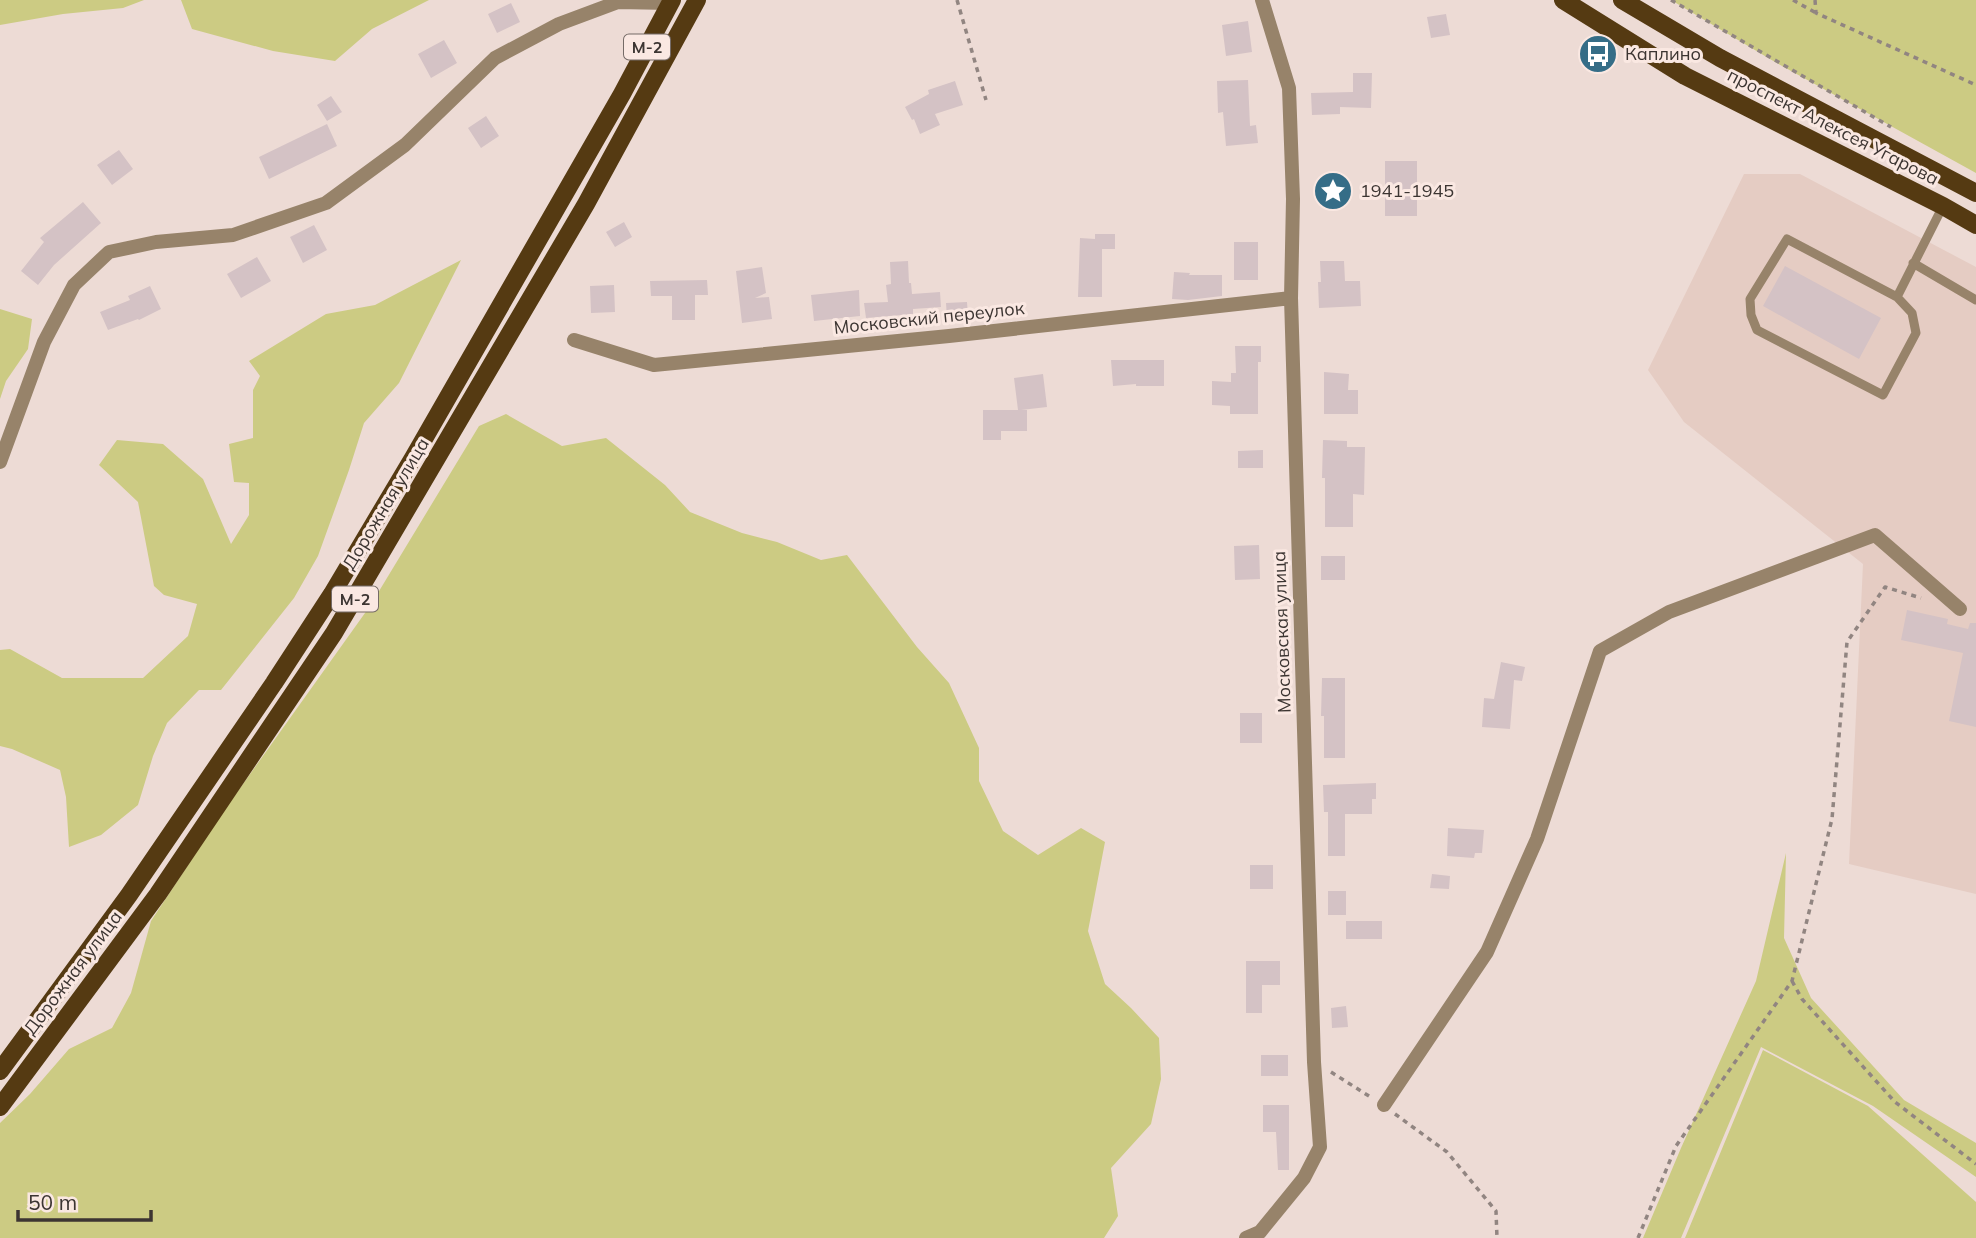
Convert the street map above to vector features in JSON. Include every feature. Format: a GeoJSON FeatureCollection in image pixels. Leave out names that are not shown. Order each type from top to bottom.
{"type":"FeatureCollection","features":[{"type":"Feature","properties":{"kind":"main road","name":"Дорожная улица"},"geometry":{"type":"LineString","coordinates":[[0,1107],[158,894],[334,633],[586,204],[697,0]]}},
{"type":"Feature","properties":{"kind":"main road"},"geometry":{"type":"LineString","coordinates":[[662,62],[707,0]]}},
{"type":"Feature","properties":{"kind":"main road","name":"проспект Алексея Угарова"},"geometry":{"type":"LineString","coordinates":[[1563,0],[1685,76],[1976,225]]}},
{"type":"Feature","properties":{"kind":"main road","name":"проспект Алексея Угарова"},"geometry":{"type":"LineString","coordinates":[[1622,0],[1720,58],[1976,193]]}},
{"type":"Feature","properties":{"kind":"main road","name":"Дорожная улица"},"geometry":{"type":"LineString","coordinates":[[0,1071],[129,895],[332,594],[622,94],[671,2]]}},
{"type":"Feature","properties":{"kind":"main road"},"geometry":{"type":"LineString","coordinates":[[1943,206],[1956,182]]}},
{"type":"Feature","properties":{"kind":"street","name":"Московская улица"},"geometry":{"type":"LineString","coordinates":[[1247,1238],[1260,1232],[1304,1178],[1320,1147],[1314,1062],[1291,298],[1293,199],[1289,88],[1262,0]]}},
{"type":"Feature","properties":{"kind":"street"},"geometry":{"type":"LineString","coordinates":[[0,462],[44,342],[74,285],[108,253],[156,242],[233,235],[326,203],[405,145],[495,58],[559,24],[618,2],[671,2]]}},
{"type":"Feature","properties":{"kind":"street","name":"Московский переулок"},"geometry":{"type":"LineString","coordinates":[[574,340],[654,365],[1291,298]]}},
{"type":"Feature","properties":{"kind":"street"},"geometry":{"type":"LineString","coordinates":[[1384,1105],[1487,952],[1537,839],[1600,651],[1669,612],[1875,535],[1960,609]]}},
{"type":"Feature","properties":{"kind":"lane"},"geometry":{"type":"LineString","coordinates":[[1897,297],[1943,206]]}},
{"type":"Feature","properties":{"kind":"lane"},"geometry":{"type":"LineString","coordinates":[[1787,239],[1897,297],[1912,313],[1916,332],[1883,395],[1757,330],[1751,315],[1750,299],[1787,239]]}},
{"type":"Feature","properties":{"kind":"lane"},"geometry":{"type":"LineString","coordinates":[[1913,263],[1976,300]]}},
{"type":"Feature","properties":{"kind":"path"},"geometry":{"type":"LineString","coordinates":[[957,0],[986,100]]}},
{"type":"Feature","properties":{"kind":"path"},"geometry":{"type":"LineString","coordinates":[[1671,0],[1899,130]]}},
{"type":"Feature","properties":{"kind":"path"},"geometry":{"type":"LineString","coordinates":[[1793,0],[1816,13],[1976,85]]}},
{"type":"Feature","properties":{"kind":"path"},"geometry":{"type":"LineString","coordinates":[[1815,0],[1816,13]]}},
{"type":"Feature","properties":{"kind":"path"},"geometry":{"type":"LineString","coordinates":[[1639,1238],[1676,1146],[1793,981],[1832,819],[1847,642],[1885,587],[1923,598]]}},
{"type":"Feature","properties":{"kind":"path"},"geometry":{"type":"LineString","coordinates":[[1793,981],[1802,999],[1895,1102],[1976,1164]]}},
{"type":"Feature","properties":{"kind":"path"},"geometry":{"type":"LineString","coordinates":[[1314,1062],[1384,1105],[1447,1152],[1496,1211],[1497,1238]]}},
{"type":"Feature","properties":{"kind":"shaded area"},"geometry":{"type":"Polygon","coordinates":[[[0,0],[144,0],[123,8],[63,14],[0,25],[0,0]]]}},
{"type":"Feature","properties":{"kind":"shaded area"},"geometry":{"type":"Polygon","coordinates":[[[181,0],[429,0],[372,29],[335,61],[273,51],[192,29],[181,0]]]}},
{"type":"Feature","properties":{"kind":"shaded area"},"geometry":{"type":"Polygon","coordinates":[[[1671,0],[1976,0],[1976,173],[1775,62],[1671,0]]]}},
{"type":"Feature","properties":{"kind":"shaded area"},"geometry":{"type":"Polygon","coordinates":[[[1744,174],[1800,174],[1976,267],[1976,894],[1849,864],[1863,564],[1684,422],[1648,370],[1744,174]]]}},
{"type":"Feature","properties":{"kind":"shaded area"},"geometry":{"type":"Polygon","coordinates":[[[461,260],[399,383],[364,423],[318,556],[294,598],[221,690],[199,690],[167,723],[153,756],[138,805],[101,835],[69,847],[66,797],[60,770],[0,746],[0,650],[10,649],[62,678],[143,678],[188,636],[197,604],[164,595],[154,586],[138,502],[99,465],[117,440],[163,444],[203,479],[231,544],[249,515],[249,483],[234,482],[229,444],[253,438],[253,390],[260,376],[249,361],[326,314],[375,305],[461,260]]]}},
{"type":"Feature","properties":{"kind":"shaded area"},"geometry":{"type":"Polygon","coordinates":[[[0,309],[32,319],[28,349],[6,381],[0,399],[0,309]]]}},
{"type":"Feature","properties":{"kind":"shaded area"},"geometry":{"type":"Polygon","coordinates":[[[506,414],[562,446],[606,438],[665,485],[690,512],[821,560],[847,555],[917,647],[949,683],[979,748],[979,781],[1003,831],[1038,855],[1081,828],[1105,842],[1088,931],[1105,984],[1159,1038],[1161,1079],[1151,1124],[1111,1168],[1118,1216],[1104,1238],[0,1238],[0,1123],[30,1094],[69,1049],[112,1028],[131,993],[151,921],[223,812],[370,606],[479,426],[506,414]]]}},
{"type":"Feature","properties":{"kind":"shaded area"},"geometry":{"type":"Polygon","coordinates":[[[1786,853],[1784,938],[1811,998],[1904,1100],[1976,1143],[1976,1177],[1873,1106],[1761,1047],[1681,1238],[1643,1238],[1756,981],[1786,853]]]}},
{"type":"Feature","properties":{"kind":"shaded area"},"geometry":{"type":"Polygon","coordinates":[[[1763,1050],[1868,1106],[1976,1202],[1976,1238],[1685,1238],[1763,1050]]]}},
{"type":"Feature","properties":{"kind":"building"},"geometry":{"type":"Polygon","coordinates":[[[511,3],[520,22],[497,33],[488,14],[511,3]]]}},
{"type":"Feature","properties":{"kind":"building"},"geometry":{"type":"Polygon","coordinates":[[[1446,14],[1450,35],[1431,38],[1427,17],[1446,14]]]}},
{"type":"Feature","properties":{"kind":"building"},"geometry":{"type":"Polygon","coordinates":[[[1248,21],[1252,52],[1226,56],[1222,25],[1248,21]]]}},
{"type":"Feature","properties":{"kind":"building"},"geometry":{"type":"Polygon","coordinates":[[[444,40],[457,63],[431,78],[418,54],[444,40]]]}},
{"type":"Feature","properties":{"kind":"building"},"geometry":{"type":"Polygon","coordinates":[[[1353,73],[1372,73],[1371,108],[1340,107],[1340,114],[1312,115],[1311,93],[1353,92],[1353,73]]]}},
{"type":"Feature","properties":{"kind":"building"},"geometry":{"type":"Polygon","coordinates":[[[1248,80],[1250,126],[1256,125],[1258,143],[1226,146],[1223,112],[1218,113],[1217,81],[1248,80]]]}},
{"type":"Feature","properties":{"kind":"building"},"geometry":{"type":"Polygon","coordinates":[[[955,81],[963,105],[935,114],[940,125],[920,134],[905,107],[929,94],[928,90],[955,81]]]}},
{"type":"Feature","properties":{"kind":"building"},"geometry":{"type":"Polygon","coordinates":[[[331,96],[342,112],[327,121],[317,105],[331,96]]]}},
{"type":"Feature","properties":{"kind":"building"},"geometry":{"type":"Polygon","coordinates":[[[486,116],[499,136],[481,148],[468,128],[486,116]]]}},
{"type":"Feature","properties":{"kind":"building"},"geometry":{"type":"Polygon","coordinates":[[[327,124],[337,146],[269,179],[259,157],[327,124]]]}},
{"type":"Feature","properties":{"kind":"building"},"geometry":{"type":"Polygon","coordinates":[[[119,150],[133,169],[112,185],[97,165],[119,150]]]}},
{"type":"Feature","properties":{"kind":"building"},"geometry":{"type":"Polygon","coordinates":[[[1385,161],[1417,161],[1417,216],[1385,216],[1385,161]]]}},
{"type":"Feature","properties":{"kind":"building"},"geometry":{"type":"Polygon","coordinates":[[[83,202],[101,223],[54,265],[38,285],[21,271],[44,242],[40,238],[83,202]]]}},
{"type":"Feature","properties":{"kind":"building"},"geometry":{"type":"Polygon","coordinates":[[[624,222],[632,237],[615,247],[606,232],[624,222]]]}},
{"type":"Feature","properties":{"kind":"building"},"geometry":{"type":"Polygon","coordinates":[[[314,225],[327,250],[303,263],[290,237],[314,225]]]}},
{"type":"Feature","properties":{"kind":"building"},"geometry":{"type":"Polygon","coordinates":[[[1095,234],[1115,234],[1115,249],[1102,249],[1102,297],[1078,297],[1080,238],[1095,239],[1095,234]]]}},
{"type":"Feature","properties":{"kind":"building"},"geometry":{"type":"Polygon","coordinates":[[[1234,242],[1258,242],[1258,280],[1234,280],[1234,242]]]}},
{"type":"Feature","properties":{"kind":"building"},"geometry":{"type":"Polygon","coordinates":[[[257,257],[271,281],[241,298],[227,274],[257,257]]]}},
{"type":"Feature","properties":{"kind":"building"},"geometry":{"type":"Polygon","coordinates":[[[908,261],[912,294],[940,292],[941,307],[913,309],[913,314],[866,318],[864,303],[888,302],[886,285],[891,284],[890,262],[908,261]]]}},
{"type":"Feature","properties":{"kind":"building"},"geometry":{"type":"Polygon","coordinates":[[[1320,261],[1344,261],[1345,281],[1360,281],[1361,306],[1319,308],[1320,261]]]}},
{"type":"Feature","properties":{"kind":"building"},"geometry":{"type":"Polygon","coordinates":[[[1785,266],[1881,318],[1859,359],[1763,306],[1785,266]]]}},
{"type":"Feature","properties":{"kind":"building"},"geometry":{"type":"Polygon","coordinates":[[[762,267],[766,293],[755,298],[769,297],[772,319],[742,323],[736,271],[762,267]]]}},
{"type":"Feature","properties":{"kind":"building"},"geometry":{"type":"Polygon","coordinates":[[[1174,272],[1222,275],[1222,296],[1172,299],[1174,272]]]}},
{"type":"Feature","properties":{"kind":"building"},"geometry":{"type":"Polygon","coordinates":[[[707,280],[708,295],[695,295],[695,320],[672,320],[672,296],[651,296],[650,281],[707,280]]]}},
{"type":"Feature","properties":{"kind":"building"},"geometry":{"type":"Polygon","coordinates":[[[614,285],[615,312],[591,313],[590,286],[614,285]]]}},
{"type":"Feature","properties":{"kind":"building"},"geometry":{"type":"Polygon","coordinates":[[[150,286],[161,309],[139,320],[108,330],[100,312],[130,300],[128,296],[150,286]]]}},
{"type":"Feature","properties":{"kind":"building"},"geometry":{"type":"Polygon","coordinates":[[[859,290],[860,316],[814,321],[811,295],[859,290]]]}},
{"type":"Feature","properties":{"kind":"building"},"geometry":{"type":"Polygon","coordinates":[[[967,302],[968,317],[947,318],[946,303],[967,302]]]}},
{"type":"Feature","properties":{"kind":"building"},"geometry":{"type":"Polygon","coordinates":[[[1235,346],[1261,346],[1261,362],[1258,362],[1258,414],[1230,414],[1230,406],[1212,405],[1212,381],[1231,382],[1231,373],[1236,373],[1235,346]]]}},
{"type":"Feature","properties":{"kind":"building"},"geometry":{"type":"Polygon","coordinates":[[[1111,360],[1164,360],[1164,386],[1113,386],[1111,360]]]}},
{"type":"Feature","properties":{"kind":"building"},"geometry":{"type":"Polygon","coordinates":[[[1324,372],[1349,374],[1348,390],[1358,390],[1358,414],[1324,414],[1324,372]]]}},
{"type":"Feature","properties":{"kind":"building"},"geometry":{"type":"Polygon","coordinates":[[[1043,374],[1047,407],[1021,410],[1027,410],[1027,431],[1001,431],[1001,440],[983,440],[983,410],[1018,410],[1014,378],[1043,374]]]}},
{"type":"Feature","properties":{"kind":"building"},"geometry":{"type":"Polygon","coordinates":[[[1323,440],[1347,441],[1347,447],[1365,447],[1364,495],[1353,494],[1353,527],[1325,527],[1323,440]]]}},
{"type":"Feature","properties":{"kind":"building"},"geometry":{"type":"Polygon","coordinates":[[[1263,450],[1263,468],[1238,468],[1238,451],[1263,450]]]}},
{"type":"Feature","properties":{"kind":"building"},"geometry":{"type":"Polygon","coordinates":[[[1259,545],[1260,579],[1235,580],[1234,546],[1259,545]]]}},
{"type":"Feature","properties":{"kind":"building"},"geometry":{"type":"Polygon","coordinates":[[[1321,556],[1345,556],[1345,580],[1321,580],[1321,556]]]}},
{"type":"Feature","properties":{"kind":"building"},"geometry":{"type":"Polygon","coordinates":[[[1907,610],[1948,619],[1947,624],[1968,629],[1970,623],[1976,623],[1976,727],[1949,721],[1963,653],[1901,640],[1907,610]]]}},
{"type":"Feature","properties":{"kind":"building"},"geometry":{"type":"Polygon","coordinates":[[[1501,662],[1525,667],[1522,681],[1514,680],[1510,729],[1482,727],[1484,698],[1494,699],[1501,662]]]}},
{"type":"Feature","properties":{"kind":"building"},"geometry":{"type":"Polygon","coordinates":[[[1322,678],[1345,678],[1345,758],[1324,758],[1322,678]]]}},
{"type":"Feature","properties":{"kind":"building"},"geometry":{"type":"Polygon","coordinates":[[[1240,713],[1262,713],[1262,743],[1240,743],[1240,713]]]}},
{"type":"Feature","properties":{"kind":"building"},"geometry":{"type":"Polygon","coordinates":[[[1376,783],[1372,814],[1345,814],[1345,856],[1328,856],[1328,812],[1324,812],[1323,785],[1376,783]]]}},
{"type":"Feature","properties":{"kind":"building"},"geometry":{"type":"Polygon","coordinates":[[[1448,828],[1484,830],[1482,853],[1475,853],[1474,858],[1447,856],[1448,828]]]}},
{"type":"Feature","properties":{"kind":"building"},"geometry":{"type":"Polygon","coordinates":[[[1250,865],[1273,865],[1273,889],[1250,889],[1250,865]]]}},
{"type":"Feature","properties":{"kind":"building"},"geometry":{"type":"Polygon","coordinates":[[[1432,874],[1450,876],[1449,889],[1430,888],[1432,874]]]}},
{"type":"Feature","properties":{"kind":"building"},"geometry":{"type":"Polygon","coordinates":[[[1328,891],[1346,891],[1346,915],[1328,915],[1328,891]]]}},
{"type":"Feature","properties":{"kind":"building"},"geometry":{"type":"Polygon","coordinates":[[[1346,921],[1382,921],[1382,939],[1346,939],[1346,921]]]}},
{"type":"Feature","properties":{"kind":"building"},"geometry":{"type":"Polygon","coordinates":[[[1246,961],[1280,961],[1280,985],[1262,985],[1262,1013],[1246,1013],[1246,961]]]}},
{"type":"Feature","properties":{"kind":"building"},"geometry":{"type":"Polygon","coordinates":[[[1346,1006],[1348,1027],[1332,1028],[1331,1008],[1346,1006]]]}},
{"type":"Feature","properties":{"kind":"building"},"geometry":{"type":"Polygon","coordinates":[[[1261,1055],[1288,1055],[1288,1076],[1261,1076],[1261,1055]]]}},
{"type":"Feature","properties":{"kind":"building"},"geometry":{"type":"Polygon","coordinates":[[[1263,1105],[1289,1105],[1289,1170],[1278,1170],[1276,1132],[1263,1132],[1263,1105]]]}},
{"type":"Feature","properties":{"kind":"place","name":"Каплино"},"geometry":{"type":"Point","coordinates":[1598,54]}},
{"type":"Feature","properties":{"kind":"place","name":"1941-1945"},"geometry":{"type":"Point","coordinates":[1333,191]}}]}
